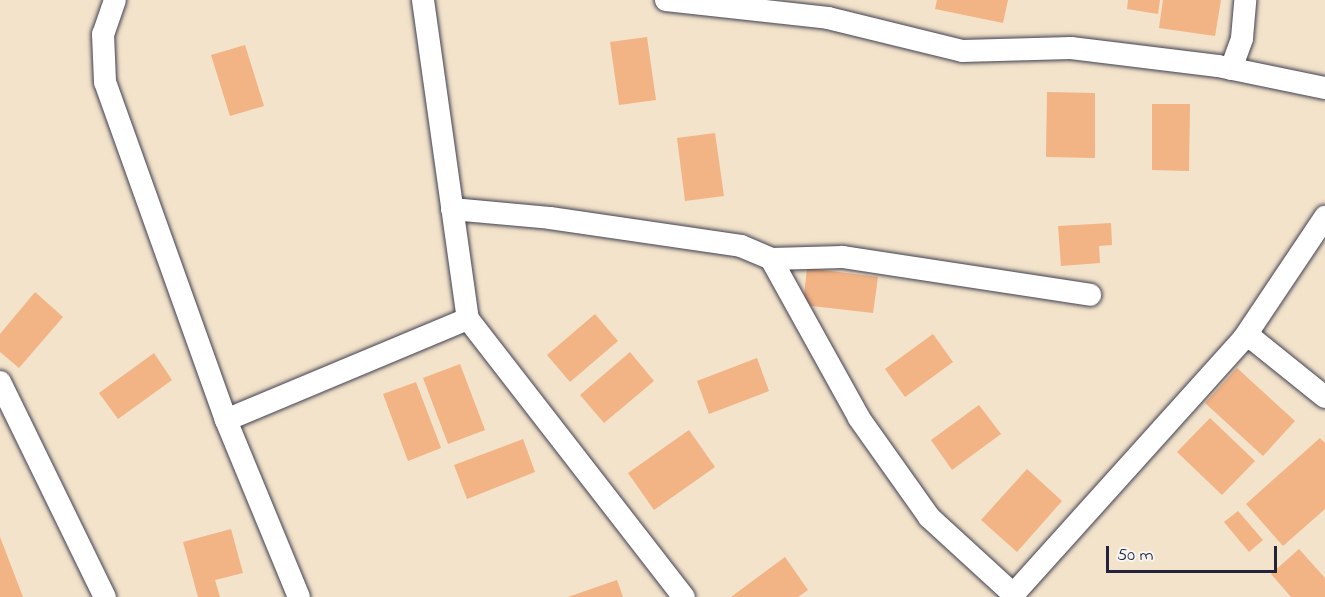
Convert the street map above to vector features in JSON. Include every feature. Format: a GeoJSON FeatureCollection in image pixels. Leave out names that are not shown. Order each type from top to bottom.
{"type":"FeatureCollection","features":[{"type":"Feature","properties":{"kind":"street"},"geometry":{"type":"LineString","coordinates":[[115,0],[103,34],[105,82],[226,420],[299,597]]}},
{"type":"Feature","properties":{"kind":"street"},"geometry":{"type":"LineString","coordinates":[[423,0],[468,319],[684,597]]}},
{"type":"Feature","properties":{"kind":"street"},"geometry":{"type":"LineString","coordinates":[[666,0],[828,18],[962,51],[1071,48],[1231,69],[1325,88]]}},
{"type":"Feature","properties":{"kind":"street"},"geometry":{"type":"LineString","coordinates":[[1231,69],[1242,38],[1245,0]]}},
{"type":"Feature","properties":{"kind":"street"},"geometry":{"type":"LineString","coordinates":[[452,209],[550,218],[741,246],[771,259],[843,257],[1090,295]]}},
{"type":"Feature","properties":{"kind":"street"},"geometry":{"type":"LineString","coordinates":[[771,259],[859,418],[929,517],[1012,596],[1244,338],[1325,217]]}},
{"type":"Feature","properties":{"kind":"street"},"geometry":{"type":"LineString","coordinates":[[226,420],[468,319]]}},
{"type":"Feature","properties":{"kind":"street"},"geometry":{"type":"LineString","coordinates":[[1244,338],[1254,340],[1325,397]]}},
{"type":"Feature","properties":{"kind":"street"},"geometry":{"type":"LineString","coordinates":[[0,382],[105,597]]}},
{"type":"Feature","properties":{"kind":"building"},"geometry":{"type":"Polygon","coordinates":[[[937,0],[1008,0],[1003,23],[935,9],[937,0]]]}},
{"type":"Feature","properties":{"kind":"building"},"geometry":{"type":"Polygon","coordinates":[[[1128,0],[1160,0],[1158,14],[1127,9],[1128,0]]]}},
{"type":"Feature","properties":{"kind":"building"},"geometry":{"type":"Polygon","coordinates":[[[1163,0],[1221,0],[1215,36],[1159,28],[1163,0]]]}},
{"type":"Feature","properties":{"kind":"building"},"geometry":{"type":"Polygon","coordinates":[[[647,37],[656,100],[619,105],[610,42],[647,37]]]}},
{"type":"Feature","properties":{"kind":"building"},"geometry":{"type":"Polygon","coordinates":[[[245,45],[264,106],[230,116],[211,55],[245,45]]]}},
{"type":"Feature","properties":{"kind":"building"},"geometry":{"type":"Polygon","coordinates":[[[1047,92],[1095,93],[1095,158],[1046,157],[1047,92]]]}},
{"type":"Feature","properties":{"kind":"building"},"geometry":{"type":"Polygon","coordinates":[[[1152,104],[1190,104],[1189,171],[1152,170],[1152,104]]]}},
{"type":"Feature","properties":{"kind":"building"},"geometry":{"type":"Polygon","coordinates":[[[715,133],[724,196],[685,201],[677,138],[715,133]]]}},
{"type":"Feature","properties":{"kind":"building"},"geometry":{"type":"Polygon","coordinates":[[[1111,223],[1112,245],[1099,246],[1100,263],[1061,266],[1058,226],[1111,223]]]}},
{"type":"Feature","properties":{"kind":"building"},"geometry":{"type":"Polygon","coordinates":[[[807,268],[878,277],[873,313],[803,305],[807,268]]]}},
{"type":"Feature","properties":{"kind":"building"},"geometry":{"type":"Polygon","coordinates":[[[35,292],[63,317],[19,368],[0,352],[0,334],[35,292]]]}},
{"type":"Feature","properties":{"kind":"building"},"geometry":{"type":"Polygon","coordinates":[[[595,314],[618,341],[570,382],[547,355],[595,314]]]}},
{"type":"Feature","properties":{"kind":"building"},"geometry":{"type":"Polygon","coordinates":[[[933,334],[953,362],[905,397],[885,369],[933,334]]]}},
{"type":"Feature","properties":{"kind":"building"},"geometry":{"type":"Polygon","coordinates":[[[630,352],[654,381],[604,423],[580,395],[630,352]]]}},
{"type":"Feature","properties":{"kind":"building"},"geometry":{"type":"Polygon","coordinates":[[[154,353],[172,380],[118,419],[99,393],[154,353]]]}},
{"type":"Feature","properties":{"kind":"building"},"geometry":{"type":"Polygon","coordinates":[[[757,358],[769,391],[709,414],[697,381],[757,358]]]}},
{"type":"Feature","properties":{"kind":"building"},"geometry":{"type":"Polygon","coordinates":[[[460,364],[485,430],[448,444],[423,378],[460,364]]]}},
{"type":"Feature","properties":{"kind":"building"},"geometry":{"type":"Polygon","coordinates":[[[1237,368],[1295,421],[1263,456],[1205,403],[1237,368]]]}},
{"type":"Feature","properties":{"kind":"building"},"geometry":{"type":"Polygon","coordinates":[[[416,382],[441,448],[408,461],[383,394],[416,382]]]}},
{"type":"Feature","properties":{"kind":"building"},"geometry":{"type":"Polygon","coordinates":[[[979,405],[1001,434],[952,470],[931,440],[979,405]]]}},
{"type":"Feature","properties":{"kind":"building"},"geometry":{"type":"Polygon","coordinates":[[[1210,418],[1255,461],[1222,495],[1177,452],[1210,418]]]}},
{"type":"Feature","properties":{"kind":"building"},"geometry":{"type":"Polygon","coordinates":[[[689,430],[715,467],[654,510],[628,473],[689,430]]]}},
{"type":"Feature","properties":{"kind":"building"},"geometry":{"type":"Polygon","coordinates":[[[1320,438],[1325,443],[1325,509],[1283,546],[1246,504],[1320,438]]]}},
{"type":"Feature","properties":{"kind":"building"},"geometry":{"type":"Polygon","coordinates":[[[523,439],[535,472],[467,499],[454,465],[523,439]]]}},
{"type":"Feature","properties":{"kind":"building"},"geometry":{"type":"Polygon","coordinates":[[[1027,469],[1062,501],[1017,552],[981,520],[1027,469]]]}},
{"type":"Feature","properties":{"kind":"building"},"geometry":{"type":"Polygon","coordinates":[[[1238,511],[1263,540],[1249,552],[1224,522],[1238,511]]]}},
{"type":"Feature","properties":{"kind":"building"},"geometry":{"type":"Polygon","coordinates":[[[231,529],[243,573],[215,580],[220,597],[198,597],[183,542],[231,529]]]}},
{"type":"Feature","properties":{"kind":"building"},"geometry":{"type":"Polygon","coordinates":[[[0,537],[23,597],[0,597],[0,537]]]}},
{"type":"Feature","properties":{"kind":"building"},"geometry":{"type":"Polygon","coordinates":[[[1299,549],[1325,578],[1325,597],[1291,597],[1271,574],[1299,549]]]}},
{"type":"Feature","properties":{"kind":"building"},"geometry":{"type":"Polygon","coordinates":[[[785,557],[808,590],[798,597],[731,597],[785,557]]]}},
{"type":"Feature","properties":{"kind":"building"},"geometry":{"type":"Polygon","coordinates":[[[617,580],[623,597],[568,597],[617,580]]]}}]}
